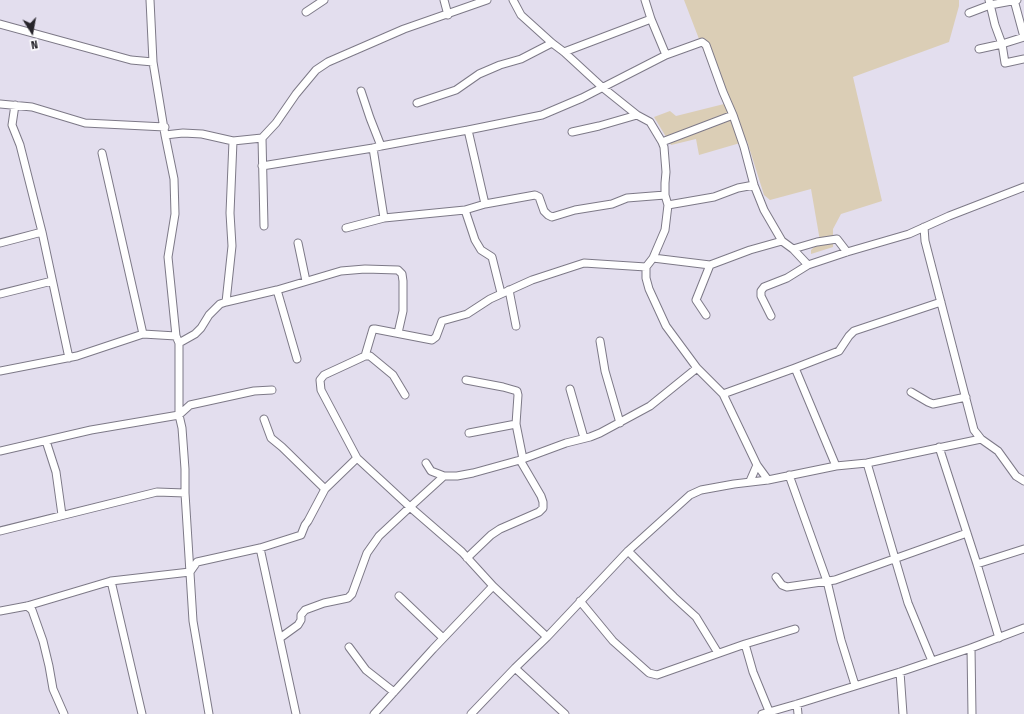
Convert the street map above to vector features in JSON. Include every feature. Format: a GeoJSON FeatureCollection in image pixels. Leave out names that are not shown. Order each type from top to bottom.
{"type":"FeatureCollection","features":[{"type":"Feature","properties":{"kind":"street"},"geometry":{"type":"LineString","coordinates":[[150,0],[152,62],[174,179],[175,214],[168,257],[178,339],[179,415],[183,438],[185,469],[192,621],[209,714]]}},
{"type":"Feature","properties":{"kind":"street"},"geometry":{"type":"LineString","coordinates":[[306,12],[324,0]]}},
{"type":"Feature","properties":{"kind":"street"},"geometry":{"type":"LineString","coordinates":[[444,0],[448,15]]}},
{"type":"Feature","properties":{"kind":"street"},"geometry":{"type":"LineString","coordinates":[[165,135],[182,133],[202,134],[233,141],[262,138],[276,123],[296,94],[316,70],[328,62],[382,37],[487,0]]}},
{"type":"Feature","properties":{"kind":"street"},"geometry":{"type":"LineString","coordinates":[[513,0],[521,15],[552,43],[602,87],[637,115],[650,122],[662,142],[666,165],[665,195],[668,205],[665,230],[653,258],[646,267],[646,278],[649,289],[666,326],[697,368],[723,394],[757,465],[768,480]]}},
{"type":"Feature","properties":{"kind":"street"},"geometry":{"type":"LineString","coordinates":[[645,0],[666,55]]}},
{"type":"Feature","properties":{"kind":"street"},"geometry":{"type":"LineString","coordinates":[[969,13],[990,3],[1015,0],[1024,37],[979,49]]}},
{"type":"Feature","properties":{"kind":"street"},"geometry":{"type":"LineString","coordinates":[[990,3],[1006,63],[1024,59]]}},
{"type":"Feature","properties":{"kind":"street"},"geometry":{"type":"LineString","coordinates":[[564,52],[651,19]]}},
{"type":"Feature","properties":{"kind":"street"},"geometry":{"type":"LineString","coordinates":[[0,24],[131,60],[152,62]]}},
{"type":"Feature","properties":{"kind":"street"},"geometry":{"type":"LineString","coordinates":[[262,166],[373,148],[542,115],[582,98],[666,55],[702,42],[706,45],[733,115],[744,147],[754,185],[764,210],[782,241],[793,249],[808,265]]}},
{"type":"Feature","properties":{"kind":"street"},"geometry":{"type":"LineString","coordinates":[[417,103],[456,90],[479,74],[500,65],[521,59],[552,43]]}},
{"type":"Feature","properties":{"kind":"street"},"geometry":{"type":"LineString","coordinates":[[361,91],[381,146]]}},
{"type":"Feature","properties":{"kind":"street"},"geometry":{"type":"LineString","coordinates":[[0,104],[32,107],[85,123],[164,128]]}},
{"type":"Feature","properties":{"kind":"street"},"geometry":{"type":"LineString","coordinates":[[15,105],[12,125],[20,145],[42,232],[70,358]]}},
{"type":"Feature","properties":{"kind":"street"},"geometry":{"type":"LineString","coordinates":[[572,132],[600,126],[637,115]]}},
{"type":"Feature","properties":{"kind":"street"},"geometry":{"type":"LineString","coordinates":[[662,142],[733,115]]}},
{"type":"Feature","properties":{"kind":"street"},"geometry":{"type":"LineString","coordinates":[[468,130],[485,204]]}},
{"type":"Feature","properties":{"kind":"street"},"geometry":{"type":"LineString","coordinates":[[262,138],[264,226]]}},
{"type":"Feature","properties":{"kind":"street"},"geometry":{"type":"LineString","coordinates":[[226,302],[232,246],[230,213],[233,141]]}},
{"type":"Feature","properties":{"kind":"street"},"geometry":{"type":"LineString","coordinates":[[373,148],[384,218]]}},
{"type":"Feature","properties":{"kind":"street"},"geometry":{"type":"LineString","coordinates":[[102,153],[143,334]]}},
{"type":"Feature","properties":{"kind":"street"},"geometry":{"type":"LineString","coordinates":[[668,205],[714,198],[738,188],[754,185]]}},
{"type":"Feature","properties":{"kind":"street"},"geometry":{"type":"LineString","coordinates":[[771,316],[761,296],[761,291],[764,287],[786,278],[808,265],[846,252],[909,234],[1024,187]]}},
{"type":"Feature","properties":{"kind":"street"},"geometry":{"type":"LineString","coordinates":[[346,228],[384,218],[465,210],[485,204],[535,195],[539,197],[544,211],[552,217],[575,210],[612,204],[628,198],[665,195]]}},
{"type":"Feature","properties":{"kind":"street"},"geometry":{"type":"LineString","coordinates":[[465,210],[475,240],[481,250],[492,257],[501,293]]}},
{"type":"Feature","properties":{"kind":"street"},"geometry":{"type":"LineString","coordinates":[[924,227],[925,241],[974,430],[981,439],[998,450],[1016,476],[1024,481]]}},
{"type":"Feature","properties":{"kind":"street"},"geometry":{"type":"LineString","coordinates":[[0,243],[42,232]]}},
{"type":"Feature","properties":{"kind":"street"},"geometry":{"type":"LineString","coordinates":[[793,249],[817,242],[838,239],[846,252]]}},
{"type":"Feature","properties":{"kind":"street"},"geometry":{"type":"LineString","coordinates":[[653,258],[710,265],[750,250],[782,241]]}},
{"type":"Feature","properties":{"kind":"street"},"geometry":{"type":"LineString","coordinates":[[298,243],[306,281]]}},
{"type":"Feature","properties":{"kind":"street"},"geometry":{"type":"LineString","coordinates":[[365,356],[373,330],[377,329],[432,340],[436,337],[442,321],[473,311],[490,299],[520,284],[584,263],[646,267]]}},
{"type":"Feature","properties":{"kind":"street"},"geometry":{"type":"LineString","coordinates":[[706,315],[696,300],[710,265]]}},
{"type":"Feature","properties":{"kind":"street"},"geometry":{"type":"LineString","coordinates":[[0,371],[70,358],[143,334],[178,339],[195,334],[220,304],[277,290],[342,271],[365,269],[398,270],[402,274],[403,311],[398,333]]}},
{"type":"Feature","properties":{"kind":"street"},"geometry":{"type":"LineString","coordinates":[[0,294],[52,281]]}},
{"type":"Feature","properties":{"kind":"street"},"geometry":{"type":"LineString","coordinates":[[277,290],[297,359]]}},
{"type":"Feature","properties":{"kind":"street"},"geometry":{"type":"LineString","coordinates":[[510,290],[516,326]]}},
{"type":"Feature","properties":{"kind":"street"},"geometry":{"type":"LineString","coordinates":[[723,394],[838,351],[854,331],[941,302]]}},
{"type":"Feature","properties":{"kind":"street"},"geometry":{"type":"LineString","coordinates":[[600,341],[605,371],[620,423]]}},
{"type":"Feature","properties":{"kind":"street"},"geometry":{"type":"LineString","coordinates":[[405,395],[393,375],[370,356],[365,356],[324,375],[319,383],[321,390],[357,458],[462,552],[493,586],[547,637]]}},
{"type":"Feature","properties":{"kind":"street"},"geometry":{"type":"LineString","coordinates":[[426,463],[431,471],[444,476],[473,474],[600,433],[650,406],[697,368]]}},
{"type":"Feature","properties":{"kind":"street"},"geometry":{"type":"LineString","coordinates":[[794,368],[836,466]]}},
{"type":"Feature","properties":{"kind":"street"},"geometry":{"type":"LineString","coordinates":[[466,380],[517,391],[516,424],[522,459],[543,502],[543,508],[539,512],[500,529],[491,535],[467,558]]}},
{"type":"Feature","properties":{"kind":"street"},"geometry":{"type":"LineString","coordinates":[[570,389],[584,438]]}},
{"type":"Feature","properties":{"kind":"street"},"geometry":{"type":"LineString","coordinates":[[0,451],[91,430],[179,415],[190,405],[254,391],[272,390]]}},
{"type":"Feature","properties":{"kind":"street"},"geometry":{"type":"LineString","coordinates":[[911,392],[933,404],[966,397]]}},
{"type":"Feature","properties":{"kind":"street"},"geometry":{"type":"LineString","coordinates":[[264,420],[271,438],[324,489]]}},
{"type":"Feature","properties":{"kind":"street"},"geometry":{"type":"LineString","coordinates":[[469,433],[516,424]]}},
{"type":"Feature","properties":{"kind":"street"},"geometry":{"type":"LineString","coordinates":[[471,714],[547,637],[628,551],[690,495],[701,490],[750,481],[768,480],[836,466],[867,463],[981,439]]}},
{"type":"Feature","properties":{"kind":"street"},"geometry":{"type":"LineString","coordinates":[[46,441],[56,472],[62,515]]}},
{"type":"Feature","properties":{"kind":"street"},"geometry":{"type":"LineString","coordinates":[[939,447],[999,638]]}},
{"type":"Feature","properties":{"kind":"street"},"geometry":{"type":"LineString","coordinates":[[0,611],[27,606],[111,581],[190,572],[197,562],[260,548],[301,535],[324,489],[357,458]]}},
{"type":"Feature","properties":{"kind":"street"},"geometry":{"type":"LineString","coordinates":[[867,463],[908,603],[932,661]]}},
{"type":"Feature","properties":{"kind":"street"},"geometry":{"type":"LineString","coordinates":[[750,481],[757,465]]}},
{"type":"Feature","properties":{"kind":"street"},"geometry":{"type":"LineString","coordinates":[[789,475],[827,581],[841,640],[855,685]]}},
{"type":"Feature","properties":{"kind":"street"},"geometry":{"type":"LineString","coordinates":[[280,638],[298,625],[305,610],[324,603],[348,598],[352,594],[367,553],[379,536],[444,476]]}},
{"type":"Feature","properties":{"kind":"street"},"geometry":{"type":"LineString","coordinates":[[0,531],[157,492],[185,493]]}},
{"type":"Feature","properties":{"kind":"street"},"geometry":{"type":"LineString","coordinates":[[776,577],[782,585],[787,587],[843,578],[967,533]]}},
{"type":"Feature","properties":{"kind":"street"},"geometry":{"type":"LineString","coordinates":[[260,548],[296,714]]}},
{"type":"Feature","properties":{"kind":"street"},"geometry":{"type":"LineString","coordinates":[[977,564],[1024,549]]}},
{"type":"Feature","properties":{"kind":"street"},"geometry":{"type":"LineString","coordinates":[[628,551],[674,598],[696,617],[718,653]]}},
{"type":"Feature","properties":{"kind":"street"},"geometry":{"type":"LineString","coordinates":[[111,581],[142,714]]}},
{"type":"Feature","properties":{"kind":"street"},"geometry":{"type":"LineString","coordinates":[[374,714],[443,638],[493,586]]}},
{"type":"Feature","properties":{"kind":"street"},"geometry":{"type":"LineString","coordinates":[[399,596],[443,638]]}},
{"type":"Feature","properties":{"kind":"street"},"geometry":{"type":"LineString","coordinates":[[580,601],[613,640],[649,673],[657,675],[718,653],[795,629]]}},
{"type":"Feature","properties":{"kind":"street"},"geometry":{"type":"LineString","coordinates":[[27,606],[32,610],[43,641],[53,689],[64,714]]}},
{"type":"Feature","properties":{"kind":"street"},"geometry":{"type":"LineString","coordinates":[[762,714],[900,672],[1024,628]]}},
{"type":"Feature","properties":{"kind":"street"},"geometry":{"type":"LineString","coordinates":[[745,644],[753,672],[769,712]]}},
{"type":"Feature","properties":{"kind":"street"},"geometry":{"type":"LineString","coordinates":[[349,647],[366,670],[394,692]]}},
{"type":"Feature","properties":{"kind":"street"},"geometry":{"type":"LineString","coordinates":[[971,648],[972,714]]}},
{"type":"Feature","properties":{"kind":"street"},"geometry":{"type":"LineString","coordinates":[[515,668],[565,714]]}},
{"type":"Feature","properties":{"kind":"street"},"geometry":{"type":"LineString","coordinates":[[900,672],[903,714]]}},
{"type":"Feature","properties":{"kind":"street"},"geometry":{"type":"LineString","coordinates":[[797,704],[798,714]]}},
{"type":"Feature","properties":{"kind":"shaded area"},"geometry":{"type":"Polygon","coordinates":[[[684,0],[959,0],[959,6],[949,42],[853,77],[882,201],[841,214],[833,229],[833,247],[811,254],[811,250],[820,241],[811,189],[770,200],[764,195],[747,141],[699,155],[696,139],[671,145],[654,117],[670,111],[676,116],[724,104],[684,0]]]}}]}
